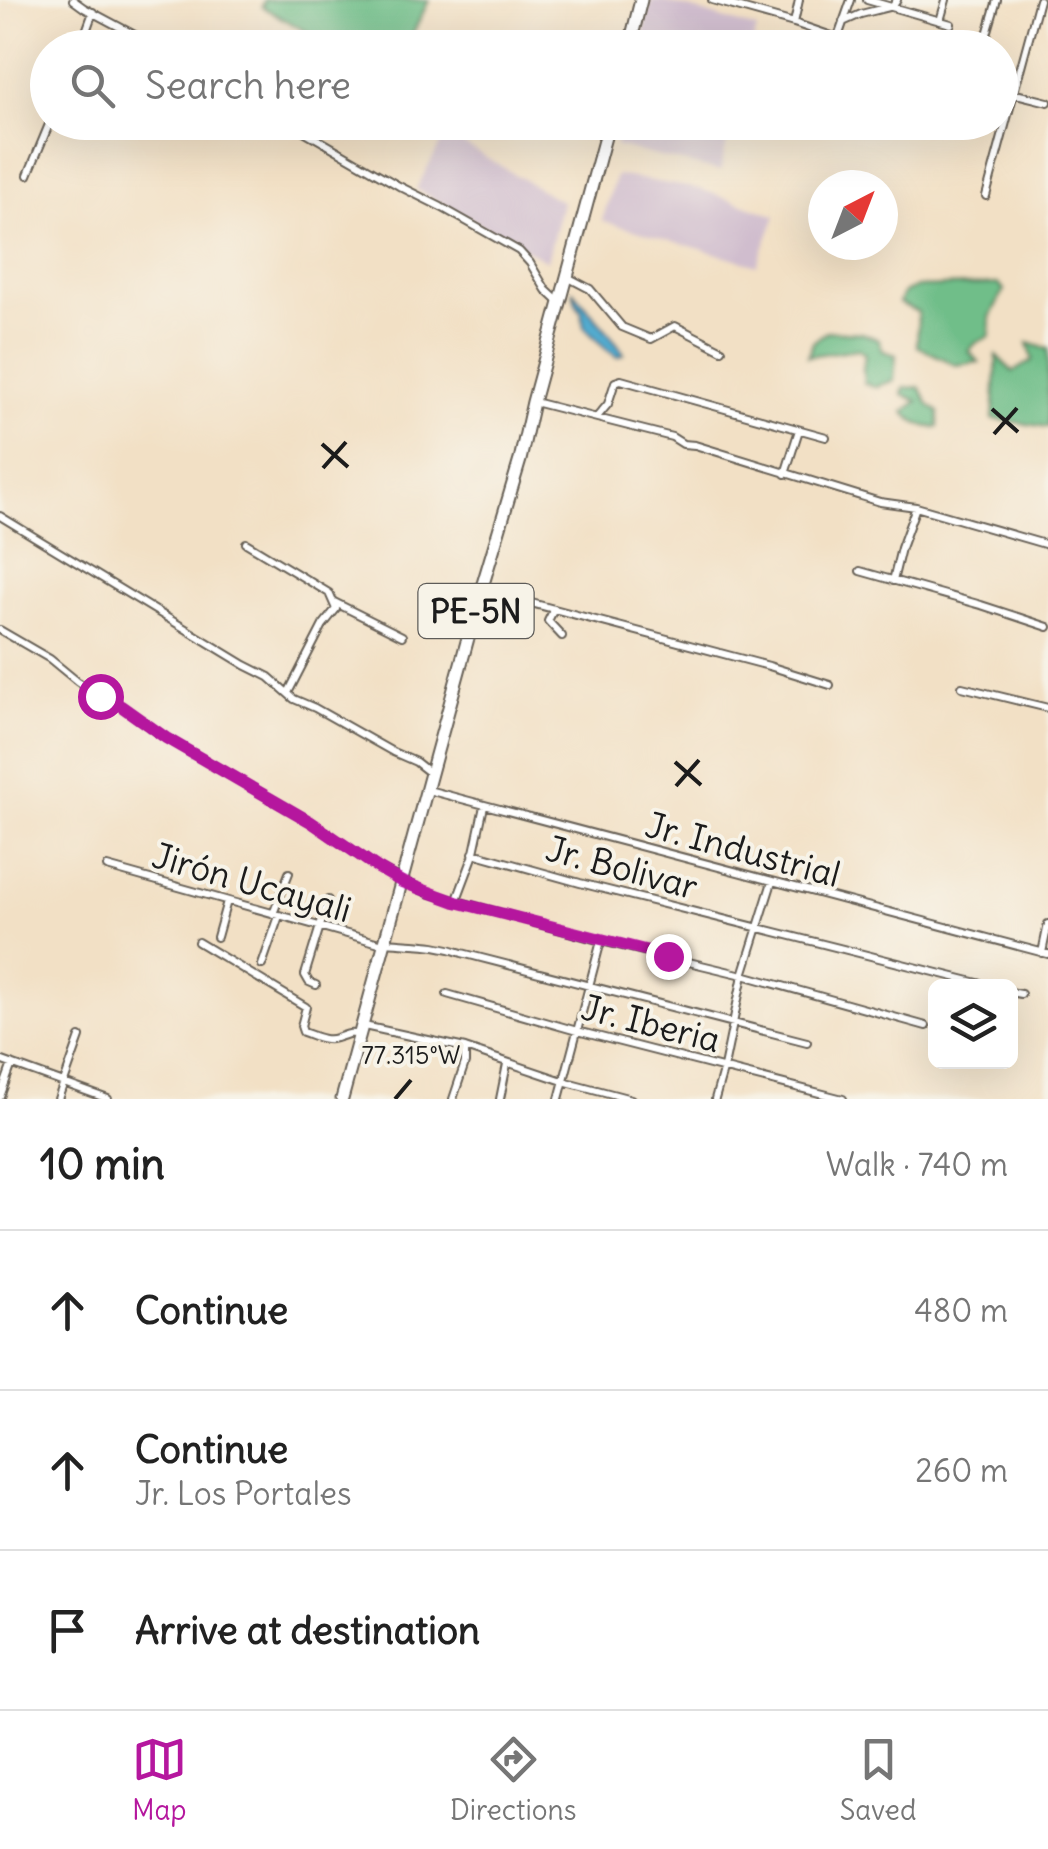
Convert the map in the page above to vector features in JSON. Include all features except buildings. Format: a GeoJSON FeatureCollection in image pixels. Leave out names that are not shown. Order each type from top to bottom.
{"type":"FeatureCollection","features":[{"type":"Feature","properties":{"kind":"highway"},"geometry":{"type":"LineString","coordinates":[[634,30],[642,0]]}},
{"type":"Feature","properties":{"kind":"highway","name":"PE-5N"},"geometry":{"type":"LineString","coordinates":[[342,1099],[520,460],[604,140]]}},
{"type":"Feature","properties":{"kind":"street"},"geometry":{"type":"LineString","coordinates":[[72,0],[126,30]]}},
{"type":"Feature","properties":{"kind":"street"},"geometry":{"type":"LineString","coordinates":[[712,0],[817,30]]}},
{"type":"Feature","properties":{"kind":"street"},"geometry":{"type":"LineString","coordinates":[[748,10],[750,0]]}},
{"type":"Feature","properties":{"kind":"street"},"geometry":{"type":"LineString","coordinates":[[794,22],[799,0]]}},
{"type":"Feature","properties":{"kind":"street"},"geometry":{"type":"LineString","coordinates":[[840,30],[850,0]]}},
{"type":"Feature","properties":{"kind":"street"},"geometry":{"type":"LineString","coordinates":[[867,0],[895,3],[951,24]]}},
{"type":"Feature","properties":{"kind":"street"},"geometry":{"type":"LineString","coordinates":[[940,21],[946,0]]}},
{"type":"Feature","properties":{"kind":"street"},"geometry":{"type":"LineString","coordinates":[[988,30],[996,0]]}},
{"type":"Feature","properties":{"kind":"street"},"geometry":{"type":"LineString","coordinates":[[1018,72],[1038,0]]}},
{"type":"Feature","properties":{"kind":"street"},"geometry":{"type":"LineString","coordinates":[[843,22],[895,3]]}},
{"type":"Feature","properties":{"kind":"street"},"geometry":{"type":"LineString","coordinates":[[86,30],[93,12]]}},
{"type":"Feature","properties":{"kind":"street"},"geometry":{"type":"LineString","coordinates":[[1018,94],[1048,102]]}},
{"type":"Feature","properties":{"kind":"street"},"geometry":{"type":"LineString","coordinates":[[28,175],[43,140]]}},
{"type":"Feature","properties":{"kind":"street"},"geometry":{"type":"LineString","coordinates":[[319,140],[519,251],[546,290],[560,302]]}},
{"type":"Feature","properties":{"kind":"street"},"geometry":{"type":"LineString","coordinates":[[986,196],[1000,140]]}},
{"type":"Feature","properties":{"kind":"street"},"geometry":{"type":"LineString","coordinates":[[568,277],[590,290],[622,326],[650,339],[675,326],[722,350]]}},
{"type":"Feature","properties":{"kind":"street"},"geometry":{"type":"LineString","coordinates":[[596,418],[608,404],[612,387],[621,380],[826,437]]}},
{"type":"Feature","properties":{"kind":"street"},"geometry":{"type":"LineString","coordinates":[[533,402],[672,437],[683,444],[880,502],[916,508],[1048,545]]}},
{"type":"Feature","properties":{"kind":"street"},"geometry":{"type":"LineString","coordinates":[[785,474],[799,430]]}},
{"type":"Feature","properties":{"kind":"street"},"geometry":{"type":"LineString","coordinates":[[893,582],[916,508]]}},
{"type":"Feature","properties":{"kind":"street"},"geometry":{"type":"LineString","coordinates":[[1,520],[269,676],[294,699],[416,762],[431,774]]}},
{"type":"Feature","properties":{"kind":"street"},"geometry":{"type":"LineString","coordinates":[[246,543],[329,593],[336,609],[323,625],[288,693]]}},
{"type":"Feature","properties":{"kind":"street"},"geometry":{"type":"LineString","coordinates":[[860,572],[1048,627]]}},
{"type":"Feature","properties":{"kind":"street"},"geometry":{"type":"LineString","coordinates":[[481,589],[830,685]]}},
{"type":"Feature","properties":{"kind":"street"},"geometry":{"type":"LineString","coordinates":[[332,601],[402,636]]}},
{"type":"Feature","properties":{"kind":"street"},"geometry":{"type":"LineString","coordinates":[[554,609],[546,622],[562,636]]}},
{"type":"Feature","properties":{"kind":"street"},"geometry":{"type":"LineString","coordinates":[[0,630],[166,738],[311,822],[402,882],[456,902],[926,1026]]}},
{"type":"Feature","properties":{"kind":"street"},"geometry":{"type":"LineString","coordinates":[[962,687],[1048,708]]}},
{"type":"Feature","properties":{"kind":"street","name":"Jr. Industrial"},"geometry":{"type":"LineString","coordinates":[[427,790],[1045,953]]}},
{"type":"Feature","properties":{"kind":"street"},"geometry":{"type":"LineString","coordinates":[[456,902],[474,853],[484,806]]}},
{"type":"Feature","properties":{"kind":"street","name":"Jr. Bolivar"},"geometry":{"type":"LineString","coordinates":[[474,853],[962,979]]}},
{"type":"Feature","properties":{"kind":"street","name":"Jirón Ucayali"},"geometry":{"type":"LineString","coordinates":[[107,866],[320,928],[385,943],[445,946],[462,954],[807,1042]]}},
{"type":"Feature","properties":{"kind":"street"},"geometry":{"type":"LineString","coordinates":[[262,965],[290,873]]}},
{"type":"Feature","properties":{"kind":"street"},"geometry":{"type":"LineString","coordinates":[[714,1099],[743,975],[772,882]]}},
{"type":"Feature","properties":{"kind":"street"},"geometry":{"type":"LineString","coordinates":[[316,985],[305,975],[328,900]]}},
{"type":"Feature","properties":{"kind":"street"},"geometry":{"type":"LineString","coordinates":[[216,937],[227,901]]}},
{"type":"Feature","properties":{"kind":"street"},"geometry":{"type":"LineString","coordinates":[[1045,953],[1048,924]]}},
{"type":"Feature","properties":{"kind":"street"},"geometry":{"type":"LineString","coordinates":[[559,1099],[601,941]]}},
{"type":"Feature","properties":{"kind":"street"},"geometry":{"type":"LineString","coordinates":[[198,942],[306,1007],[303,1032],[335,1039],[361,1030],[465,1048],[563,1082],[631,1099]]}},
{"type":"Feature","properties":{"kind":"street","name":"Jr. Iberia"},"geometry":{"type":"LineString","coordinates":[[446,994],[843,1099]]}},
{"type":"Feature","properties":{"kind":"street"},"geometry":{"type":"LineString","coordinates":[[58,1099],[80,1037]]}},
{"type":"Feature","properties":{"kind":"street"},"geometry":{"type":"LineString","coordinates":[[453,1099],[465,1063],[465,1048]]}},
{"type":"Feature","properties":{"kind":"street"},"geometry":{"type":"LineString","coordinates":[[0,1060],[108,1099]]}},
{"type":"Feature","properties":{"kind":"street"},"geometry":{"type":"LineString","coordinates":[[0,1097],[12,1064]]}},
{"type":"Feature","properties":{"kind":"street"},"geometry":{"type":"LineString","coordinates":[[500,1099],[507,1064]]}},
{"type":"Feature","properties":{"kind":"shaded area"},"geometry":{"type":"Polygon","coordinates":[[[651,0],[757,29],[757,30],[644,30],[651,0]]]}},
{"type":"Feature","properties":{"kind":"shaded area"},"geometry":{"type":"Polygon","coordinates":[[[443,140],[456,140],[562,202],[547,261],[416,189],[443,140]]]}},
{"type":"Feature","properties":{"kind":"shaded area"},"geometry":{"type":"Polygon","coordinates":[[[616,140],[728,140],[720,171],[615,146],[616,140]]]}},
{"type":"Feature","properties":{"kind":"shaded area"},"geometry":{"type":"Polygon","coordinates":[[[616,175],[700,189],[776,216],[757,265],[602,221],[616,175]]]}},
{"type":"Feature","properties":{"kind":"green space"},"geometry":{"type":"Polygon","coordinates":[[[264,0],[429,0],[415,30],[303,30],[262,7],[264,0]]]}},
{"type":"Feature","properties":{"kind":"green space"},"geometry":{"type":"Polygon","coordinates":[[[999,284],[1004,290],[990,317],[990,336],[968,351],[979,362],[956,365],[917,346],[918,312],[899,303],[903,293],[917,287],[999,284]]]}},
{"type":"Feature","properties":{"kind":"green space"},"geometry":{"type":"Polygon","coordinates":[[[827,331],[862,333],[879,340],[883,351],[896,355],[894,380],[876,387],[864,383],[865,354],[858,349],[808,356],[813,342],[827,331]]]}},
{"type":"Feature","properties":{"kind":"green space"},"geometry":{"type":"Polygon","coordinates":[[[1028,343],[1048,349],[1048,427],[993,419],[997,356],[1013,372],[1033,360],[1028,343]]]}},
{"type":"Feature","properties":{"kind":"green space"},"geometry":{"type":"Polygon","coordinates":[[[920,387],[929,405],[939,412],[938,427],[920,424],[904,412],[918,401],[902,394],[904,388],[920,387]]]}},
{"type":"Feature","properties":{"kind":"water"},"geometry":{"type":"Polygon","coordinates":[[[573,290],[624,354],[618,357],[606,349],[584,327],[573,290]]]}},
{"type":"Feature","properties":{"kind":"route"},"geometry":{"type":"LineString","coordinates":[[100,696],[311,822],[378,868],[428,894],[668,956]]}}]}
